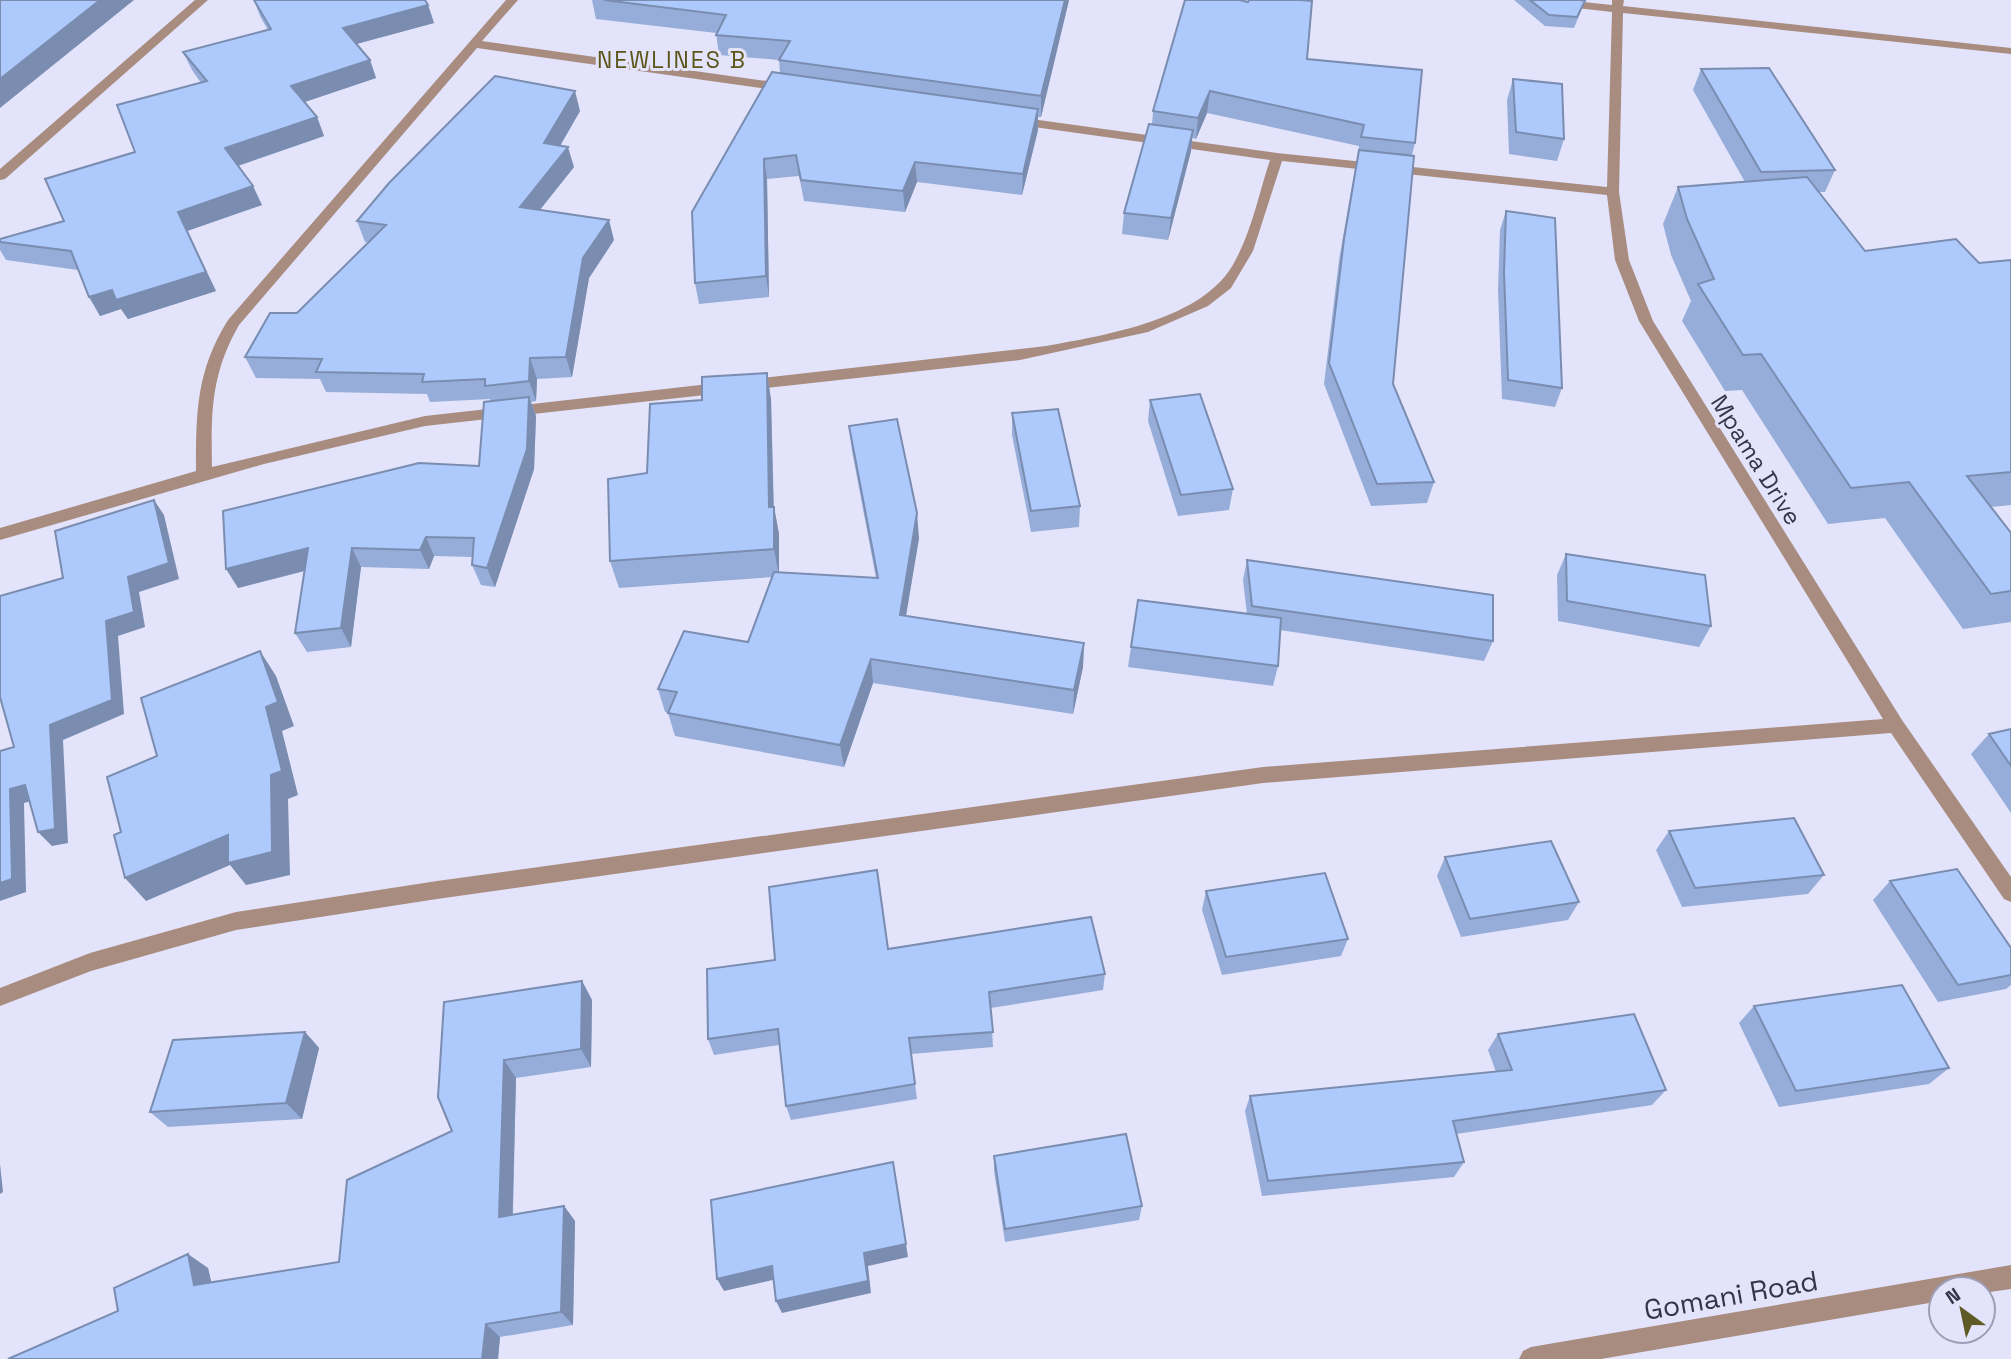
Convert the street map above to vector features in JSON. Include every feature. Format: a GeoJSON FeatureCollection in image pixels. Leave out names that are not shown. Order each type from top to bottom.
{"type":"FeatureCollection","features":[{"type":"Feature","properties":{"kind":"street"},"geometry":{"type":"LineString","coordinates":[[0,176],[202,0]]}},
{"type":"Feature","properties":{"kind":"street"},"geometry":{"type":"LineString","coordinates":[[204,472],[204,393],[216,350],[233,323],[512,0]]}},
{"type":"Feature","properties":{"kind":"street"},"geometry":{"type":"LineString","coordinates":[[1533,0],[1619,5],[2011,51]]}},
{"type":"Feature","properties":{"kind":"street","name":"Mpama Drive"},"geometry":{"type":"LineString","coordinates":[[1619,5],[1613,192],[1622,260],[1646,321],[1896,725],[2011,893]]}},
{"type":"Feature","properties":{"kind":"street"},"geometry":{"type":"LineString","coordinates":[[476,44],[807,91]]}},
{"type":"Feature","properties":{"kind":"street"},"geometry":{"type":"LineString","coordinates":[[1001,118],[1277,158],[1613,192]]}},
{"type":"Feature","properties":{"kind":"street"},"geometry":{"type":"LineString","coordinates":[[0,534],[204,472],[345,437],[425,421],[1020,355],[1116,338],[1173,317],[1221,292],[1241,266],[1277,158]]}},
{"type":"Feature","properties":{"kind":"street"},"geometry":{"type":"LineString","coordinates":[[0,997],[90,962],[236,921],[438,890],[1264,775],[1896,725]]}},
{"type":"Feature","properties":{"kind":"street","name":"Gomani Road"},"geometry":{"type":"LineString","coordinates":[[1531,1359],[1927,1292]]}},
{"type":"Feature","properties":{"kind":"building"},"geometry":{"type":"Polygon","coordinates":[[[0,0],[100,0],[0,79],[0,0]]]}},
{"type":"Feature","properties":{"kind":"building"},"geometry":{"type":"Polygon","coordinates":[[[254,0],[425,0],[428,5],[343,28],[370,60],[291,86],[317,117],[225,148],[253,186],[178,212],[206,272],[116,300],[112,290],[89,297],[71,251],[0,242],[0,239],[64,221],[45,179],[135,152],[117,105],[207,81],[183,52],[271,29],[254,0]]]}},
{"type":"Feature","properties":{"kind":"building"},"geometry":{"type":"Polygon","coordinates":[[[604,0],[1065,0],[1041,96],[779,60],[790,41],[716,35],[726,15],[604,0]]]}},
{"type":"Feature","properties":{"kind":"building"},"geometry":{"type":"Polygon","coordinates":[[[1185,0],[1312,1],[1307,59],[1422,70],[1415,143],[1361,137],[1364,125],[1210,91],[1198,118],[1153,111],[1185,0]]]}},
{"type":"Feature","properties":{"kind":"building"},"geometry":{"type":"Polygon","coordinates":[[[1530,0],[1585,1],[1577,17],[1549,15],[1530,0]]]}},
{"type":"Feature","properties":{"kind":"building"},"geometry":{"type":"Polygon","coordinates":[[[1769,68],[1835,170],[1761,172],[1701,69],[1769,68]]]}},
{"type":"Feature","properties":{"kind":"building"},"geometry":{"type":"Polygon","coordinates":[[[772,72],[1038,109],[1023,174],[915,162],[903,191],[801,180],[796,155],[764,159],[766,276],[695,283],[692,212],[772,72]]]}},
{"type":"Feature","properties":{"kind":"building"},"geometry":{"type":"Polygon","coordinates":[[[495,76],[575,91],[544,143],[568,147],[520,207],[609,220],[583,258],[566,357],[530,358],[529,381],[485,386],[485,379],[422,382],[424,374],[316,372],[322,359],[245,357],[270,313],[297,313],[386,225],[357,221],[389,183],[495,76]]]}},
{"type":"Feature","properties":{"kind":"building"},"geometry":{"type":"Polygon","coordinates":[[[1513,79],[1562,84],[1564,139],[1516,132],[1513,79]]]}},
{"type":"Feature","properties":{"kind":"building"},"geometry":{"type":"Polygon","coordinates":[[[1149,124],[1193,130],[1171,218],[1124,213],[1149,124]]]}},
{"type":"Feature","properties":{"kind":"building"},"geometry":{"type":"Polygon","coordinates":[[[1359,150],[1414,156],[1393,384],[1434,482],[1377,484],[1329,363],[1344,239],[1359,150]]]}},
{"type":"Feature","properties":{"kind":"building"},"geometry":{"type":"Polygon","coordinates":[[[1807,177],[1865,251],[1956,239],[1979,263],[2011,260],[2011,472],[1967,476],[2011,533],[2011,591],[1991,594],[1909,482],[1851,488],[1761,354],[1743,355],[1698,284],[1714,279],[1687,219],[1678,187],[1807,177]]]}},
{"type":"Feature","properties":{"kind":"building"},"geometry":{"type":"Polygon","coordinates":[[[1506,211],[1555,218],[1562,388],[1508,380],[1504,272],[1506,211]]]}},
{"type":"Feature","properties":{"kind":"building"},"geometry":{"type":"Polygon","coordinates":[[[767,373],[769,507],[774,507],[774,549],[610,561],[608,479],[647,473],[650,404],[702,400],[702,377],[767,373]]]}},
{"type":"Feature","properties":{"kind":"building"},"geometry":{"type":"Polygon","coordinates":[[[1200,394],[1233,489],[1181,495],[1150,400],[1200,394]]]}},
{"type":"Feature","properties":{"kind":"building"},"geometry":{"type":"Polygon","coordinates":[[[529,397],[527,449],[487,568],[472,565],[474,538],[426,537],[420,550],[352,548],[341,628],[295,633],[308,548],[226,569],[223,511],[419,463],[479,466],[484,402],[529,397]]]}},
{"type":"Feature","properties":{"kind":"building"},"geometry":{"type":"Polygon","coordinates":[[[1058,409],[1080,506],[1031,511],[1012,413],[1058,409]]]}},
{"type":"Feature","properties":{"kind":"building"},"geometry":{"type":"Polygon","coordinates":[[[897,419],[917,513],[900,615],[1084,643],[1074,690],[871,659],[840,745],[668,713],[677,692],[658,689],[684,631],[748,642],[774,572],[878,578],[849,426],[897,419]]]}},
{"type":"Feature","properties":{"kind":"building"},"geometry":{"type":"Polygon","coordinates":[[[154,500],[169,563],[128,577],[134,612],[106,621],[112,700],[50,725],[55,829],[38,832],[25,785],[10,789],[12,879],[0,883],[0,751],[14,747],[0,697],[0,596],[63,578],[55,531],[154,500]]]}},
{"type":"Feature","properties":{"kind":"building"},"geometry":{"type":"Polygon","coordinates":[[[1566,554],[1705,575],[1711,626],[1567,601],[1566,554]]]}},
{"type":"Feature","properties":{"kind":"building"},"geometry":{"type":"Polygon","coordinates":[[[1247,560],[1493,595],[1493,641],[1252,606],[1247,560]]]}},
{"type":"Feature","properties":{"kind":"building"},"geometry":{"type":"Polygon","coordinates":[[[1138,600],[1281,618],[1278,666],[1131,647],[1138,600]]]}},
{"type":"Feature","properties":{"kind":"building"},"geometry":{"type":"Polygon","coordinates":[[[260,651],[278,702],[266,707],[282,771],[271,775],[272,852],[228,863],[228,835],[125,878],[114,835],[121,832],[107,777],[157,756],[141,698],[260,651]]]}},
{"type":"Feature","properties":{"kind":"building"},"geometry":{"type":"Polygon","coordinates":[[[2011,729],[2011,766],[1989,734],[2011,729]]]}},
{"type":"Feature","properties":{"kind":"building"},"geometry":{"type":"Polygon","coordinates":[[[1794,818],[1824,875],[1695,888],[1669,831],[1794,818]]]}},
{"type":"Feature","properties":{"kind":"building"},"geometry":{"type":"Polygon","coordinates":[[[1551,841],[1579,902],[1470,919],[1445,857],[1551,841]]]}},
{"type":"Feature","properties":{"kind":"building"},"geometry":{"type":"Polygon","coordinates":[[[1957,869],[2011,948],[2011,975],[1958,985],[1890,881],[1957,869]]]}},
{"type":"Feature","properties":{"kind":"building"},"geometry":{"type":"Polygon","coordinates":[[[877,870],[888,949],[1091,917],[1105,974],[989,992],[993,1032],[909,1038],[915,1084],[786,1106],[778,1029],[708,1039],[707,969],[775,960],[769,887],[877,870]]]}},
{"type":"Feature","properties":{"kind":"building"},"geometry":{"type":"Polygon","coordinates":[[[1325,873],[1348,939],[1226,957],[1206,891],[1325,873]]]}},
{"type":"Feature","properties":{"kind":"building"},"geometry":{"type":"Polygon","coordinates":[[[582,981],[581,1049],[504,1060],[499,1217],[564,1206],[561,1312],[486,1324],[482,1359],[8,1359],[118,1311],[114,1288],[188,1254],[194,1285],[339,1262],[347,1180],[452,1131],[438,1097],[444,1002],[582,981]]]}},
{"type":"Feature","properties":{"kind":"building"},"geometry":{"type":"Polygon","coordinates":[[[1902,985],[1949,1068],[1796,1091],[1754,1006],[1902,985]]]}},
{"type":"Feature","properties":{"kind":"building"},"geometry":{"type":"Polygon","coordinates":[[[1634,1014],[1666,1090],[1453,1121],[1464,1162],[1268,1181],[1250,1096],[1512,1070],[1498,1034],[1634,1014]]]}},
{"type":"Feature","properties":{"kind":"building"},"geometry":{"type":"Polygon","coordinates":[[[305,1032],[286,1103],[150,1112],[173,1040],[305,1032]]]}},
{"type":"Feature","properties":{"kind":"building"},"geometry":{"type":"Polygon","coordinates":[[[1126,1134],[1142,1206],[1005,1229],[994,1156],[1126,1134]]]}},
{"type":"Feature","properties":{"kind":"building"},"geometry":{"type":"Polygon","coordinates":[[[893,1162],[906,1244],[864,1253],[868,1281],[776,1301],[772,1266],[717,1279],[711,1200],[893,1162]]]}},
{"type":"Feature","properties":{"kind":"district","name":"NEWLINES B"},"geometry":{"type":"Point","coordinates":[672,60]}}]}
